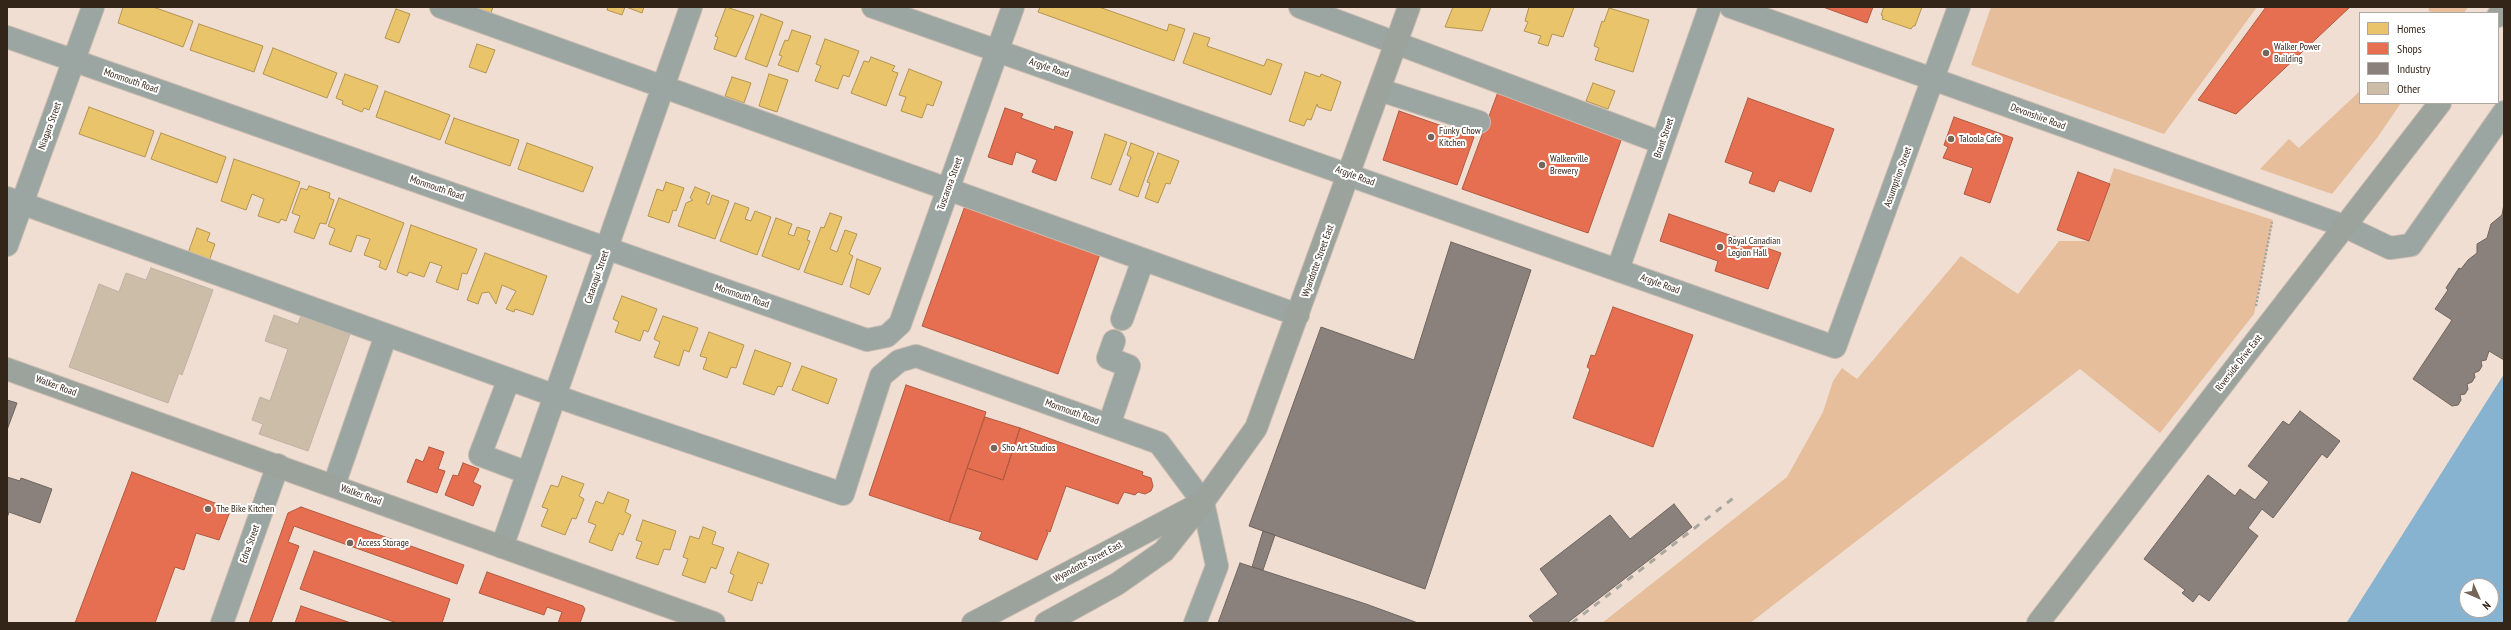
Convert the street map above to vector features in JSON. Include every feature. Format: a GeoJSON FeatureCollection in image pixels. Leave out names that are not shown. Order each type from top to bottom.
{"type":"FeatureCollection","features":[{"type":"Feature","properties":{"kind":"main road","name":"Wyandotte Street East"},"geometry":{"type":"LineString","coordinates":[[1046,623],[1117,584],[1164,551],[1203,502],[1256,428],[1350,174],[1409,7]]}},
{"type":"Feature","properties":{"kind":"main road","name":"Riverside Drive East"},"geometry":{"type":"LineString","coordinates":[[2038,623],[2439,104]]}},
{"type":"Feature","properties":{"kind":"main road","name":"Walker Road"},"geometry":{"type":"LineString","coordinates":[[7,369],[334,485],[714,623]]}},
{"type":"Feature","properties":{"kind":"main road","name":"Wyandotte Street East"},"geometry":{"type":"LineString","coordinates":[[973,623],[1203,502]]}},
{"type":"Feature","properties":{"kind":"street","name":"Niagara Street"},"geometry":{"type":"LineString","coordinates":[[7,246],[14,200],[75,61],[93,7]]}},
{"type":"Feature","properties":{"kind":"street"},"geometry":{"type":"LineString","coordinates":[[441,7],[1298,315]]}},
{"type":"Feature","properties":{"kind":"street","name":"Cataraqui Street"},"geometry":{"type":"LineString","coordinates":[[502,547],[691,7]]}},
{"type":"Feature","properties":{"kind":"street","name":"Argyle Road"},"geometry":{"type":"LineString","coordinates":[[873,7],[1350,174],[1835,347]]}},
{"type":"Feature","properties":{"kind":"street","name":"Tuscarora Street"},"geometry":{"type":"LineString","coordinates":[[866,340],[887,336],[900,324],[1013,7]]}},
{"type":"Feature","properties":{"kind":"street"},"geometry":{"type":"LineString","coordinates":[[1300,7],[1662,142]]}},
{"type":"Feature","properties":{"kind":"street","name":"Brant Street"},"geometry":{"type":"LineString","coordinates":[[1618,269],[1710,7]]}},
{"type":"Feature","properties":{"kind":"street","name":"Devonshire Road"},"geometry":{"type":"LineString","coordinates":[[1731,7],[2344,226],[2390,248],[2411,246],[2504,112]]}},
{"type":"Feature","properties":{"kind":"street","name":"Assumption Street"},"geometry":{"type":"LineString","coordinates":[[1835,347],[1959,7]]}},
{"type":"Feature","properties":{"kind":"street","name":"Monmouth Road"},"geometry":{"type":"LineString","coordinates":[[7,37],[866,340]]}},
{"type":"Feature","properties":{"kind":"street"},"geometry":{"type":"LineString","coordinates":[[1380,90],[1479,122]]}},
{"type":"Feature","properties":{"kind":"street"},"geometry":{"type":"LineString","coordinates":[[14,200],[555,396]]}},
{"type":"Feature","properties":{"kind":"street"},"geometry":{"type":"LineString","coordinates":[[1122,319],[1143,260]]}},
{"type":"Feature","properties":{"kind":"street"},"geometry":{"type":"LineString","coordinates":[[334,485],[386,335]]}},
{"type":"Feature","properties":{"kind":"street"},"geometry":{"type":"LineString","coordinates":[[1109,425],[1129,366],[1108,358],[1114,341]]}},
{"type":"Feature","properties":{"kind":"street","name":"Monmouth Road"},"geometry":{"type":"LineString","coordinates":[[555,396],[842,494],[881,376],[899,361],[916,356],[1159,443],[1203,502]]}},
{"type":"Feature","properties":{"kind":"street"},"geometry":{"type":"LineString","coordinates":[[509,379],[480,455],[528,473]]}},
{"type":"Feature","properties":{"kind":"street","name":"Edna Street"},"geometry":{"type":"LineString","coordinates":[[222,623],[278,465]]}},
{"type":"Feature","properties":{"kind":"street"},"geometry":{"type":"LineString","coordinates":[[1195,623],[1217,566],[1203,502]]}},
{"type":"Feature","properties":{"kind":"path"},"geometry":{"type":"LineString","coordinates":[[2254,314],[2273,220]]}},
{"type":"Feature","properties":{"kind":"shaded area"},"geometry":{"type":"Polygon","coordinates":[[[1991,7],[2257,7],[2164,134],[1971,65],[1991,7]]]}},
{"type":"Feature","properties":{"kind":"shaded area"},"geometry":{"type":"Polygon","coordinates":[[[2430,7],[2468,7],[2465,12],[2431,12],[2428,10],[2430,7]]]}},
{"type":"Feature","properties":{"kind":"shaded area"},"geometry":{"type":"Polygon","coordinates":[[[2359,92],[2359,104],[2400,104],[2377,138],[2332,194],[2260,169],[2289,139],[2299,148],[2359,92]]]}},
{"type":"Feature","properties":{"kind":"shaded area"},"geometry":{"type":"Polygon","coordinates":[[[2114,168],[2273,220],[2254,314],[2160,433],[2080,369],[1750,623],[1602,623],[1787,477],[1823,412],[1833,381],[1842,368],[1857,379],[1961,256],[2018,294],[2059,241],[2089,241],[2114,168]]]}},
{"type":"Feature","properties":{"kind":"water"},"geometry":{"type":"Polygon","coordinates":[[[2504,374],[2504,623],[2346,623],[2349,619],[2504,374]]]}},
{"type":"Feature","properties":{"kind":"building: Homes"},"geometry":{"type":"Polygon","coordinates":[[[123,7],[153,7],[193,21],[183,47],[118,23],[123,7]]]}},
{"type":"Feature","properties":{"kind":"building: Homes"},"geometry":{"type":"Polygon","coordinates":[[[465,7],[493,7],[490,16],[465,7]]]}},
{"type":"Feature","properties":{"kind":"building: Homes"},"geometry":{"type":"Polygon","coordinates":[[[608,7],[625,7],[622,15],[607,10],[608,7]]]}},
{"type":"Feature","properties":{"kind":"building: Homes"},"geometry":{"type":"Polygon","coordinates":[[[626,7],[644,7],[642,13],[626,7]]]}},
{"type":"Feature","properties":{"kind":"building: Homes"},"geometry":{"type":"Polygon","coordinates":[[[726,7],[754,16],[736,57],[714,49],[718,37],[715,36],[726,7]]]}},
{"type":"Feature","properties":{"kind":"building: Homes"},"geometry":{"type":"Polygon","coordinates":[[[1040,7],[1099,7],[1167,31],[1169,24],[1185,29],[1174,61],[1038,12],[1040,7]]]}},
{"type":"Feature","properties":{"kind":"building: Homes"},"geometry":{"type":"Polygon","coordinates":[[[1453,7],[1491,7],[1482,31],[1445,27],[1453,7]]]}},
{"type":"Feature","properties":{"kind":"building: Homes"},"geometry":{"type":"Polygon","coordinates":[[[1529,7],[1574,7],[1563,37],[1552,34],[1548,46],[1538,43],[1541,36],[1524,31],[1528,22],[1525,21],[1529,7]]]}},
{"type":"Feature","properties":{"kind":"building: Homes"},"geometry":{"type":"Polygon","coordinates":[[[1884,7],[1922,7],[1915,26],[1911,29],[1882,19],[1883,16],[1881,15],[1884,7]]]}},
{"type":"Feature","properties":{"kind":"building: Homes"},"geometry":{"type":"Polygon","coordinates":[[[1609,8],[1649,20],[1633,72],[1595,60],[1599,48],[1594,46],[1602,21],[1604,22],[1609,8]]]}},
{"type":"Feature","properties":{"kind":"building: Homes"},"geometry":{"type":"Polygon","coordinates":[[[396,9],[410,14],[399,43],[385,38],[396,9]]]}},
{"type":"Feature","properties":{"kind":"building: Homes"},"geometry":{"type":"Polygon","coordinates":[[[761,14],[783,22],[767,67],[745,59],[761,14]]]}},
{"type":"Feature","properties":{"kind":"building: Homes"},"geometry":{"type":"Polygon","coordinates":[[[199,24],[263,46],[254,72],[190,50],[199,24]]]}},
{"type":"Feature","properties":{"kind":"building: Homes"},"geometry":{"type":"Polygon","coordinates":[[[792,30],[811,36],[798,72],[778,65],[782,56],[779,55],[785,40],[788,41],[792,30]]]}},
{"type":"Feature","properties":{"kind":"building: Homes"},"geometry":{"type":"Polygon","coordinates":[[[1194,33],[1210,38],[1207,46],[1264,66],[1267,59],[1282,64],[1271,95],[1183,63],[1194,33]]]}},
{"type":"Feature","properties":{"kind":"building: Homes"},"geometry":{"type":"Polygon","coordinates":[[[825,39],[859,51],[849,77],[843,75],[838,89],[815,81],[821,66],[816,64],[825,39]]]}},
{"type":"Feature","properties":{"kind":"building: Homes"},"geometry":{"type":"Polygon","coordinates":[[[477,44],[495,50],[486,73],[469,67],[477,44]]]}},
{"type":"Feature","properties":{"kind":"building: Homes"},"geometry":{"type":"Polygon","coordinates":[[[273,48],[337,73],[327,98],[263,74],[273,48]]]}},
{"type":"Feature","properties":{"kind":"building: Homes"},"geometry":{"type":"Polygon","coordinates":[[[871,57],[895,66],[892,71],[898,73],[886,106],[851,93],[864,61],[869,62],[871,57]]]}},
{"type":"Feature","properties":{"kind":"building: Homes"},"geometry":{"type":"Polygon","coordinates":[[[909,69],[942,82],[933,106],[927,104],[922,118],[901,111],[906,97],[899,95],[909,69]]]}},
{"type":"Feature","properties":{"kind":"building: Homes"},"geometry":{"type":"Polygon","coordinates":[[[1305,72],[1320,77],[1321,74],[1341,82],[1331,111],[1318,107],[1317,104],[1311,120],[1307,119],[1304,126],[1289,121],[1305,72]]]}},
{"type":"Feature","properties":{"kind":"building: Homes"},"geometry":{"type":"Polygon","coordinates":[[[345,74],[378,86],[369,110],[364,108],[362,112],[342,104],[343,101],[336,98],[345,74]]]}},
{"type":"Feature","properties":{"kind":"building: Homes"},"geometry":{"type":"Polygon","coordinates":[[[769,74],[788,80],[777,112],[759,106],[769,74]]]}},
{"type":"Feature","properties":{"kind":"building: Homes"},"geometry":{"type":"Polygon","coordinates":[[[732,77],[751,83],[744,103],[725,96],[732,77]]]}},
{"type":"Feature","properties":{"kind":"building: Homes"},"geometry":{"type":"Polygon","coordinates":[[[1593,83],[1615,91],[1608,109],[1586,101],[1593,83]]]}},
{"type":"Feature","properties":{"kind":"building: Homes"},"geometry":{"type":"Polygon","coordinates":[[[385,91],[450,115],[440,140],[376,117],[385,91]]]}},
{"type":"Feature","properties":{"kind":"building: Homes"},"geometry":{"type":"Polygon","coordinates":[[[89,107],[154,131],[145,157],[79,134],[89,107]]]}},
{"type":"Feature","properties":{"kind":"building: Homes"},"geometry":{"type":"Polygon","coordinates":[[[454,118],[519,140],[510,166],[445,143],[454,118]]]}},
{"type":"Feature","properties":{"kind":"building: Homes"},"geometry":{"type":"Polygon","coordinates":[[[161,133],[226,157],[217,183],[151,159],[161,133]]]}},
{"type":"Feature","properties":{"kind":"building: Homes"},"geometry":{"type":"Polygon","coordinates":[[[1105,134],[1127,142],[1111,185],[1091,178],[1105,134]]]}},
{"type":"Feature","properties":{"kind":"building: Homes"},"geometry":{"type":"Polygon","coordinates":[[[527,143],[593,167],[583,192],[518,169],[527,143]]]}},
{"type":"Feature","properties":{"kind":"building: Homes"},"geometry":{"type":"Polygon","coordinates":[[[1131,143],[1154,152],[1138,197],[1119,190],[1131,157],[1127,155],[1131,143]]]}},
{"type":"Feature","properties":{"kind":"building: Homes"},"geometry":{"type":"Polygon","coordinates":[[[1158,153],[1179,161],[1170,184],[1166,183],[1158,203],[1145,198],[1150,183],[1147,182],[1158,153]]]}},
{"type":"Feature","properties":{"kind":"building: Homes"},"geometry":{"type":"Polygon","coordinates":[[[234,159],[300,182],[286,221],[281,219],[279,223],[258,216],[264,199],[252,194],[246,210],[221,201],[234,159]]]}},
{"type":"Feature","properties":{"kind":"building: Homes"},"geometry":{"type":"Polygon","coordinates":[[[666,182],[684,188],[676,211],[673,210],[669,223],[648,216],[657,189],[663,191],[666,182]]]}},
{"type":"Feature","properties":{"kind":"building: Homes"},"geometry":{"type":"Polygon","coordinates":[[[309,186],[330,193],[329,198],[334,200],[326,224],[320,223],[314,239],[294,232],[300,216],[292,213],[301,188],[307,190],[309,186]]]}},
{"type":"Feature","properties":{"kind":"building: Homes"},"geometry":{"type":"Polygon","coordinates":[[[695,187],[710,193],[706,203],[709,205],[712,195],[729,201],[715,239],[678,226],[686,203],[693,200],[690,198],[695,187]]]}},
{"type":"Feature","properties":{"kind":"building: Homes"},"geometry":{"type":"Polygon","coordinates":[[[339,198],[404,223],[386,270],[379,267],[381,261],[364,255],[370,239],[357,235],[351,252],[329,244],[335,229],[328,226],[339,198]]]}},
{"type":"Feature","properties":{"kind":"building: Homes"},"geometry":{"type":"Polygon","coordinates":[[[735,203],[749,208],[745,219],[751,221],[755,211],[771,217],[757,255],[720,241],[735,203]]]}},
{"type":"Feature","properties":{"kind":"building: Homes"},"geometry":{"type":"Polygon","coordinates":[[[830,213],[842,217],[830,249],[837,252],[845,230],[857,234],[849,254],[853,256],[842,285],[804,272],[821,227],[824,228],[830,213]]]}},
{"type":"Feature","properties":{"kind":"building: Homes"},"geometry":{"type":"Polygon","coordinates":[[[776,218],[792,224],[788,234],[794,236],[797,227],[810,231],[807,240],[810,241],[799,270],[762,256],[776,218]]]}},
{"type":"Feature","properties":{"kind":"building: Homes"},"geometry":{"type":"Polygon","coordinates":[[[411,225],[477,249],[467,274],[462,273],[458,290],[436,282],[442,266],[430,262],[424,277],[409,272],[407,276],[397,272],[411,225]]]}},
{"type":"Feature","properties":{"kind":"building: Homes"},"geometry":{"type":"Polygon","coordinates":[[[197,228],[210,233],[207,241],[215,244],[209,261],[188,253],[197,228]]]}},
{"type":"Feature","properties":{"kind":"building: Homes"},"geometry":{"type":"Polygon","coordinates":[[[485,253],[547,276],[533,315],[515,309],[514,312],[506,309],[516,291],[502,285],[496,304],[489,292],[482,293],[478,304],[467,300],[485,253]]]}},
{"type":"Feature","properties":{"kind":"building: Homes"},"geometry":{"type":"Polygon","coordinates":[[[857,259],[881,268],[869,295],[850,287],[857,259]]]}},
{"type":"Feature","properties":{"kind":"building: Homes"},"geometry":{"type":"Polygon","coordinates":[[[622,296],[657,309],[648,332],[644,330],[640,341],[615,332],[619,322],[613,319],[622,296]]]}},
{"type":"Feature","properties":{"kind":"building: Homes"},"geometry":{"type":"Polygon","coordinates":[[[663,316],[698,328],[689,352],[684,350],[679,366],[654,357],[660,342],[654,339],[663,316]]]}},
{"type":"Feature","properties":{"kind":"building: Homes"},"geometry":{"type":"Polygon","coordinates":[[[709,332],[744,345],[736,368],[731,367],[727,378],[703,369],[707,358],[700,356],[709,332]]]}},
{"type":"Feature","properties":{"kind":"building: Homes"},"geometry":{"type":"Polygon","coordinates":[[[755,350],[791,363],[782,387],[778,386],[774,395],[743,384],[755,350]]]}},
{"type":"Feature","properties":{"kind":"building: Homes"},"geometry":{"type":"Polygon","coordinates":[[[802,366],[837,379],[828,404],[792,390],[802,366]]]}},
{"type":"Feature","properties":{"kind":"building: Homes"},"geometry":{"type":"Polygon","coordinates":[[[562,476],[584,484],[579,496],[584,499],[576,519],[572,518],[565,535],[541,526],[548,509],[542,507],[551,485],[558,487],[562,476]]]}},
{"type":"Feature","properties":{"kind":"building: Homes"},"geometry":{"type":"Polygon","coordinates":[[[608,492],[629,500],[625,512],[631,515],[623,535],[619,533],[612,551],[589,542],[596,525],[588,522],[596,501],[603,504],[608,492]]]}},
{"type":"Feature","properties":{"kind":"building: Homes"},"geometry":{"type":"Polygon","coordinates":[[[643,520],[676,531],[670,550],[664,549],[658,565],[636,558],[642,542],[636,540],[643,520]]]}},
{"type":"Feature","properties":{"kind":"building: Homes"},"geometry":{"type":"Polygon","coordinates":[[[703,527],[716,532],[712,544],[724,548],[716,569],[711,567],[705,583],[682,575],[688,559],[683,557],[690,536],[699,539],[703,527]]]}},
{"type":"Feature","properties":{"kind":"building: Homes"},"geometry":{"type":"Polygon","coordinates":[[[738,552],[769,564],[762,584],[758,582],[752,601],[728,592],[734,575],[730,573],[738,552]]]}},
{"type":"Feature","properties":{"kind":"building: Shops"},"geometry":{"type":"Polygon","coordinates":[[[1823,7],[1873,7],[1867,23],[1823,7]]]}},
{"type":"Feature","properties":{"kind":"building: Shops","name":"Walker Power Building"},"geometry":{"type":"Polygon","coordinates":[[[2266,7],[2350,7],[2236,114],[2198,100],[2266,7]]]}},
{"type":"Feature","properties":{"kind":"building: Shops","name":"Walkerville Brewery"},"geometry":{"type":"Polygon","coordinates":[[[1498,92],[1623,135],[1588,233],[1462,189],[1498,92]]]}},
{"type":"Feature","properties":{"kind":"building: Shops"},"geometry":{"type":"Polygon","coordinates":[[[1748,98],[1834,129],[1811,192],[1779,180],[1774,192],[1749,183],[1753,172],[1725,162],[1748,98]]]}},
{"type":"Feature","properties":{"kind":"building: Shops"},"geometry":{"type":"Polygon","coordinates":[[[1005,108],[1023,114],[1021,118],[1054,130],[1055,126],[1073,132],[1056,181],[1032,172],[1037,160],[1016,152],[1012,165],[988,157],[1005,108]]]}},
{"type":"Feature","properties":{"kind":"building: Shops"},"geometry":{"type":"Polygon","coordinates":[[[1399,111],[1474,137],[1457,185],[1383,160],[1399,111]]]}},
{"type":"Feature","properties":{"kind":"building: Shops"},"geometry":{"type":"Polygon","coordinates":[[[1954,117],[2013,138],[1990,203],[1964,194],[1973,168],[1943,158],[1948,147],[1944,145],[1954,117]]]}},
{"type":"Feature","properties":{"kind":"building: Shops"},"geometry":{"type":"Polygon","coordinates":[[[2078,172],[2110,184],[2089,241],[2057,230],[2078,172]]]}},
{"type":"Feature","properties":{"kind":"building: Shops"},"geometry":{"type":"Polygon","coordinates":[[[966,203],[1101,251],[1058,374],[922,326],[966,203]]]}},
{"type":"Feature","properties":{"kind":"building: Shops","name":"Royal Canadian Legion Hall"},"geometry":{"type":"Polygon","coordinates":[[[1669,214],[1781,253],[1768,289],[1715,271],[1718,261],[1660,241],[1669,214]]]}},
{"type":"Feature","properties":{"kind":"building: Shops"},"geometry":{"type":"Polygon","coordinates":[[[1613,307],[1693,335],[1653,447],[1573,418],[1590,369],[1587,367],[1591,355],[1595,356],[1613,307]]]}},
{"type":"Feature","properties":{"kind":"building: Shops"},"geometry":{"type":"Polygon","coordinates":[[[906,385],[986,412],[949,522],[869,495],[906,385]]]}},
{"type":"Feature","properties":{"kind":"building: Shops","name":"Sho Art Studios"},"geometry":{"type":"Polygon","coordinates":[[[985,417],[1020,428],[1003,480],[967,468],[985,417]]]}},
{"type":"Feature","properties":{"kind":"building: Shops"},"geometry":{"type":"Polygon","coordinates":[[[1020,428],[1143,472],[1142,475],[1151,478],[1153,486],[1151,491],[1145,494],[1138,492],[1135,495],[1124,492],[1118,504],[1066,486],[1050,532],[1046,530],[1048,533],[1037,560],[979,539],[982,532],[949,522],[967,468],[1003,480],[1020,428]]]}},
{"type":"Feature","properties":{"kind":"building: Shops"},"geometry":{"type":"Polygon","coordinates":[[[429,447],[444,452],[438,469],[445,471],[437,493],[407,482],[416,459],[423,462],[429,447]]]}},
{"type":"Feature","properties":{"kind":"building: Shops"},"geometry":{"type":"Polygon","coordinates":[[[463,463],[479,469],[473,482],[481,486],[473,506],[445,495],[453,475],[458,476],[463,463]]]}},
{"type":"Feature","properties":{"kind":"building: Shops"},"geometry":{"type":"Polygon","coordinates":[[[132,472],[231,509],[219,540],[196,533],[184,570],[175,567],[155,623],[75,623],[132,472]]]}},
{"type":"Feature","properties":{"kind":"building: Shops"},"geometry":{"type":"Polygon","coordinates":[[[301,507],[464,565],[457,584],[294,526],[288,542],[299,546],[271,623],[249,623],[288,513],[301,507]]]}},
{"type":"Feature","properties":{"kind":"building: Shops"},"geometry":{"type":"Polygon","coordinates":[[[314,551],[450,599],[442,623],[397,623],[300,589],[314,551]]]}},
{"type":"Feature","properties":{"kind":"building: Shops"},"geometry":{"type":"Polygon","coordinates":[[[487,572],[583,606],[585,609],[580,623],[558,623],[562,612],[547,607],[544,615],[479,593],[487,572]]]}},
{"type":"Feature","properties":{"kind":"building: Shops"},"geometry":{"type":"Polygon","coordinates":[[[301,606],[351,623],[295,623],[301,606]]]}},
{"type":"Feature","properties":{"kind":"building: Industry"},"geometry":{"type":"Polygon","coordinates":[[[2504,204],[2504,360],[2489,351],[2486,360],[2481,361],[2482,366],[2479,371],[2474,373],[2475,377],[2472,382],[2467,384],[2468,389],[2465,394],[2460,395],[2461,400],[2458,405],[2452,406],[2413,379],[2452,320],[2435,309],[2448,290],[2446,288],[2459,268],[2461,269],[2468,260],[2477,253],[2477,244],[2487,238],[2491,224],[2502,215],[2504,204]]]}},
{"type":"Feature","properties":{"kind":"building: Industry"},"geometry":{"type":"Polygon","coordinates":[[[1451,242],[1531,270],[1425,589],[1249,526],[1321,327],[1414,360],[1451,242]]]}},
{"type":"Feature","properties":{"kind":"building: Industry"},"geometry":{"type":"Polygon","coordinates":[[[7,400],[17,403],[7,430],[7,400]]]}},
{"type":"Feature","properties":{"kind":"building: Industry"},"geometry":{"type":"Polygon","coordinates":[[[2300,411],[2340,441],[2327,458],[2322,454],[2273,518],[2262,509],[2248,528],[2258,536],[2209,601],[2199,594],[2193,602],[2182,593],[2185,590],[2144,559],[2208,475],[2235,496],[2240,489],[2255,500],[2269,482],[2248,466],[2283,421],[2289,425],[2300,411]]]}},
{"type":"Feature","properties":{"kind":"building: Industry"},"geometry":{"type":"Polygon","coordinates":[[[7,477],[20,481],[21,478],[52,489],[40,523],[9,512],[7,518],[7,477]]]}},
{"type":"Feature","properties":{"kind":"building: Industry"},"geometry":{"type":"Polygon","coordinates":[[[1674,504],[1692,527],[1567,623],[1535,623],[1529,616],[1558,594],[1540,569],[1610,515],[1630,539],[1674,504]]]}},
{"type":"Feature","properties":{"kind":"building: Industry"},"geometry":{"type":"Polygon","coordinates":[[[1263,531],[1275,535],[1263,570],[1252,567],[1263,531]]]}},
{"type":"Feature","properties":{"kind":"building: Industry"},"geometry":{"type":"Polygon","coordinates":[[[1240,563],[1366,604],[1418,623],[1218,623],[1240,563]]]}},
{"type":"Feature","properties":{"kind":"building: Other"},"geometry":{"type":"Polygon","coordinates":[[[151,268],[213,290],[182,375],[179,373],[168,403],[69,367],[99,284],[119,292],[126,273],[146,280],[151,268]]]}},
{"type":"Feature","properties":{"kind":"building: Other"},"geometry":{"type":"Polygon","coordinates":[[[302,313],[351,331],[308,451],[259,434],[263,424],[252,420],[260,397],[270,401],[288,349],[265,341],[274,315],[298,324],[302,313]]]}},
{"type":"Feature","properties":{"kind":"railway"},"geometry":{"type":"LineString","coordinates":[[1572,623],[1736,496]]}},
{"type":"Feature","properties":{"kind":"place","name":"Walker Power Building"},"geometry":{"type":"Point","coordinates":[2266,53]}},
{"type":"Feature","properties":{"kind":"place","name":"Funky Chow Kitchen"},"geometry":{"type":"Point","coordinates":[1431,137]}},
{"type":"Feature","properties":{"kind":"place","name":"Taloola Cafe"},"geometry":{"type":"Point","coordinates":[1951,139]}},
{"type":"Feature","properties":{"kind":"place","name":"Walkerville Brewery"},"geometry":{"type":"Point","coordinates":[1542,165]}},
{"type":"Feature","properties":{"kind":"place","name":"Royal Canadian Legion Hall"},"geometry":{"type":"Point","coordinates":[1720,247]}},
{"type":"Feature","properties":{"kind":"place","name":"Sho Art Studios"},"geometry":{"type":"Point","coordinates":[994,448]}},
{"type":"Feature","properties":{"kind":"place","name":"The Bike Kitchen"},"geometry":{"type":"Point","coordinates":[208,509]}},
{"type":"Feature","properties":{"kind":"place","name":"Access Storage"},"geometry":{"type":"Point","coordinates":[350,543]}}]}
